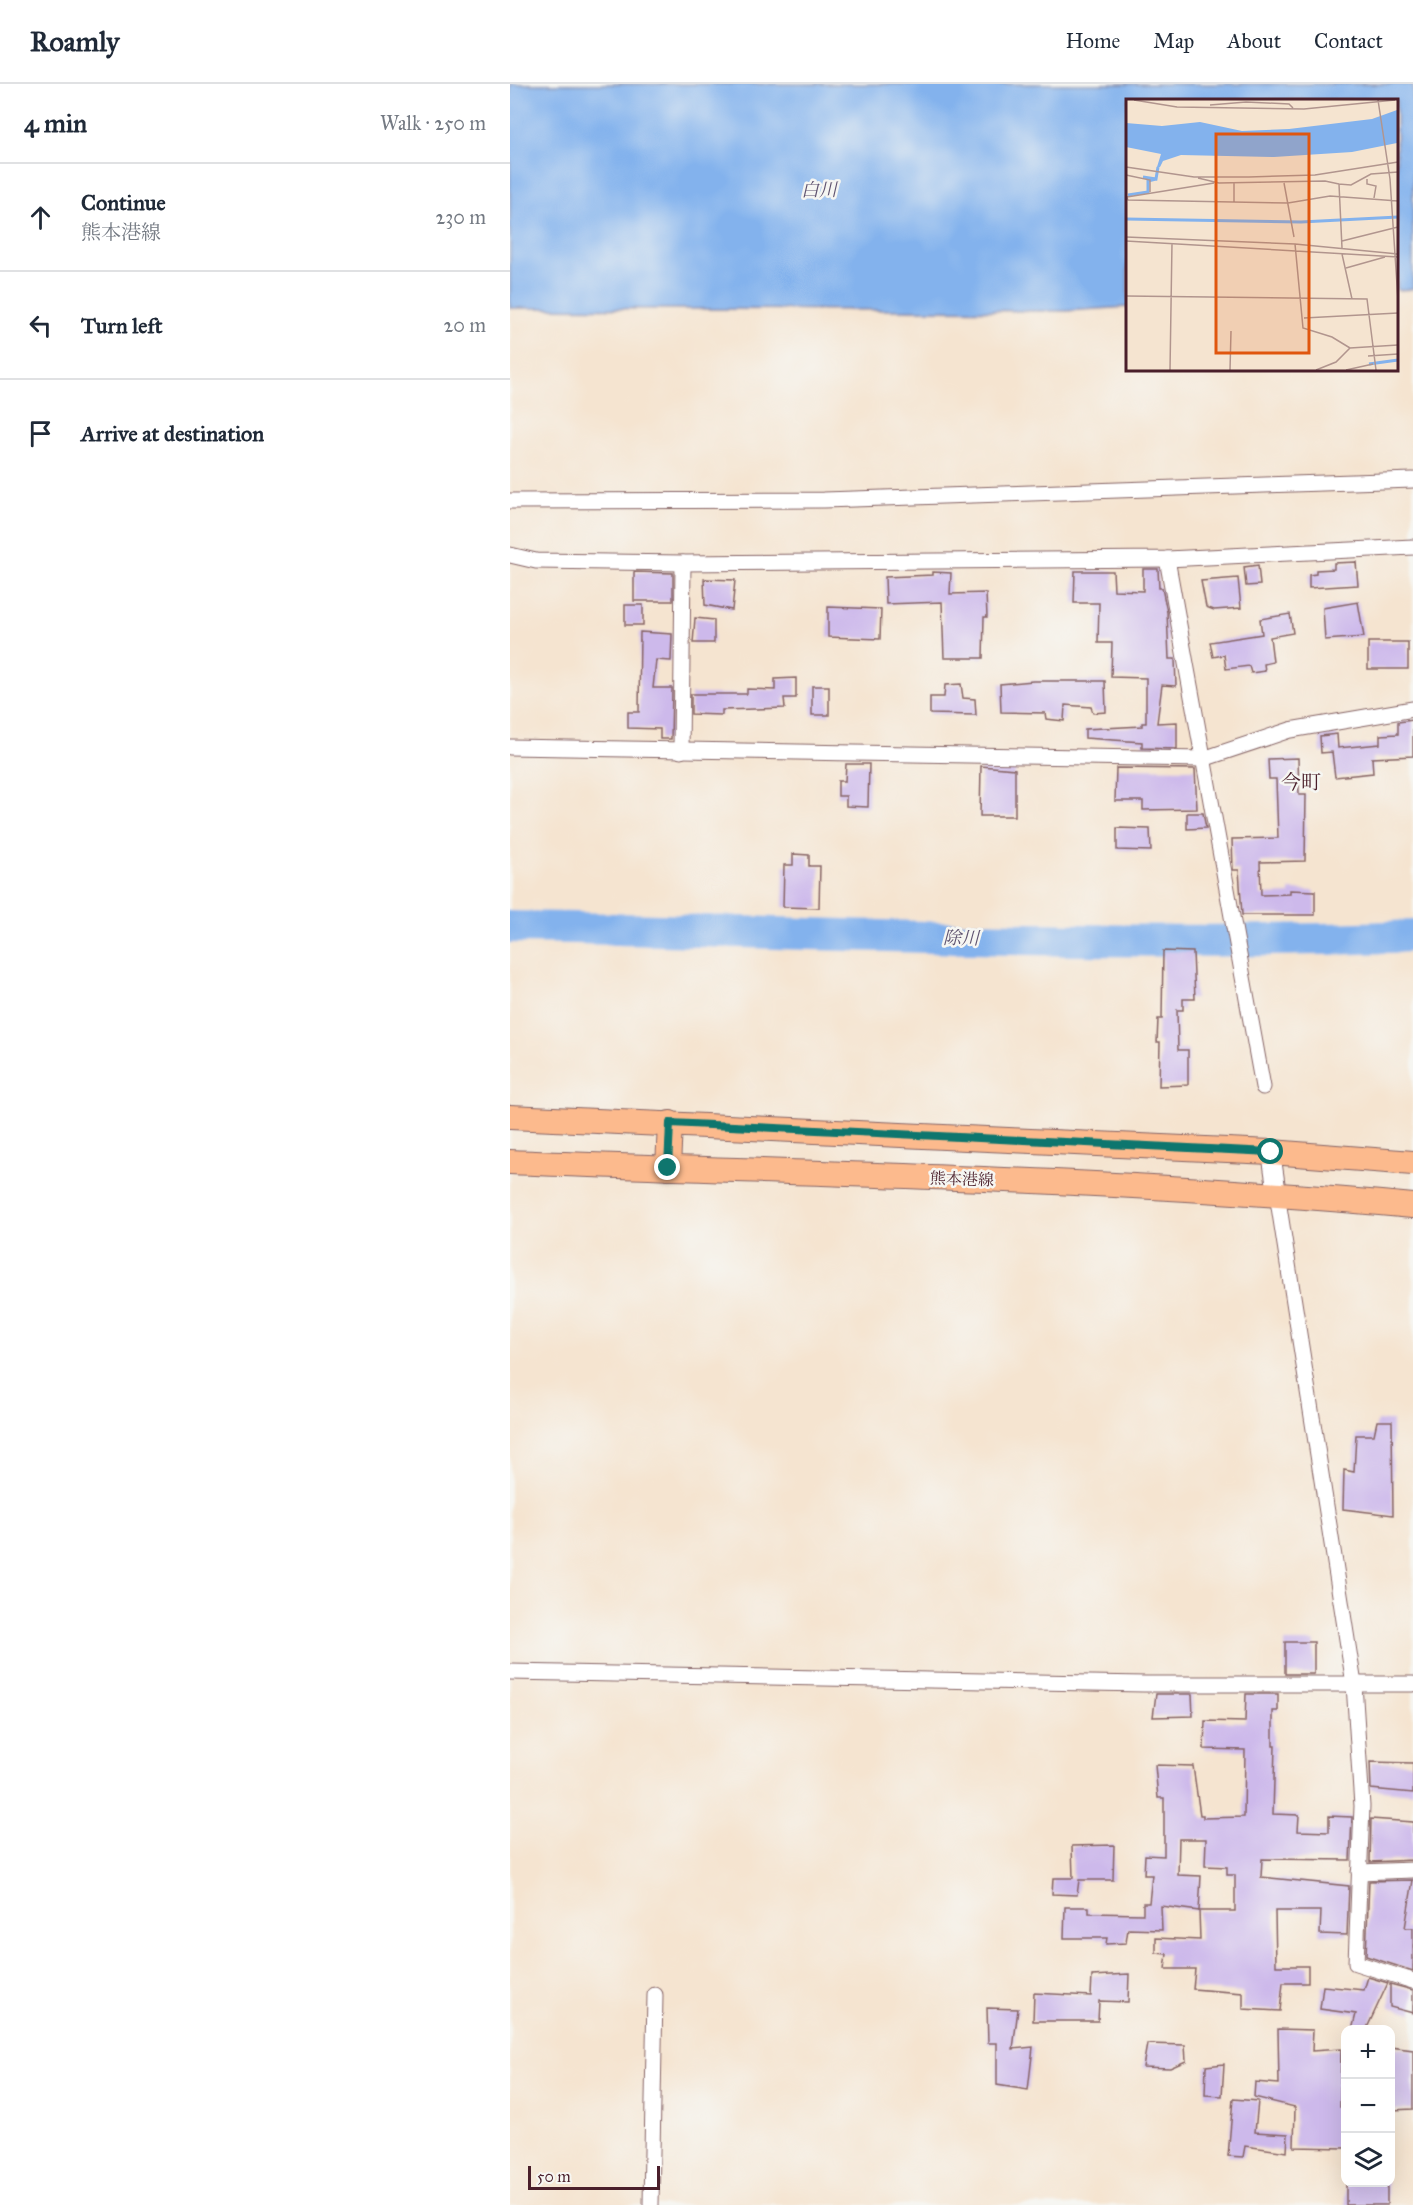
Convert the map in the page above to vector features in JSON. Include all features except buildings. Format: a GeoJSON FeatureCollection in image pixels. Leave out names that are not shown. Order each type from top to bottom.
{"type":"FeatureCollection","features":[{"type":"Feature","properties":{"kind":"main road"},"geometry":{"type":"LineString","coordinates":[[510,1117],[1271,1152],[1413,1163]]}},
{"type":"Feature","properties":{"kind":"main road"},"geometry":{"type":"LineString","coordinates":[[668,1168],[670,1123]]}},
{"type":"Feature","properties":{"kind":"main road","name":"熊本港線"},"geometry":{"type":"LineString","coordinates":[[510,1162],[1060,1182],[1277,1194],[1413,1206]]}},
{"type":"Feature","properties":{"kind":"street"},"geometry":{"type":"LineString","coordinates":[[510,501],[824,500],[1413,480]]}},
{"type":"Feature","properties":{"kind":"street"},"geometry":{"type":"LineString","coordinates":[[510,562],[1167,559],[1413,547]]}},
{"type":"Feature","properties":{"kind":"street"},"geometry":{"type":"LineString","coordinates":[[510,555],[536,561]]}},
{"type":"Feature","properties":{"kind":"street"},"geometry":{"type":"LineString","coordinates":[[1167,559],[1263,1087]]}},
{"type":"Feature","properties":{"kind":"street"},"geometry":{"type":"LineString","coordinates":[[681,751],[683,562]]}},
{"type":"Feature","properties":{"kind":"street"},"geometry":{"type":"LineString","coordinates":[[510,747],[1203,759],[1290,730],[1413,709]]}},
{"type":"Feature","properties":{"kind":"street"},"geometry":{"type":"LineString","coordinates":[[1271,1152],[1354,1684],[1362,1806],[1356,1963],[1413,1981]]}},
{"type":"Feature","properties":{"kind":"street"},"geometry":{"type":"LineString","coordinates":[[510,1672],[1144,1684],[1413,1684]]}},
{"type":"Feature","properties":{"kind":"street"},"geometry":{"type":"LineString","coordinates":[[1359,1872],[1413,1870]]}},
{"type":"Feature","properties":{"kind":"street"},"geometry":{"type":"LineString","coordinates":[[651,2205],[655,1995]]}},
{"type":"Feature","properties":{"kind":"water","name":"白川"},"geometry":{"type":"Polygon","coordinates":[[[510,84],[1413,84],[1413,289],[1398,290],[1398,99],[1126,99],[1126,307],[1066,311],[510,308],[510,84]]]}},
{"type":"Feature","properties":{"kind":"waterway","name":"除川"},"geometry":{"type":"LineString","coordinates":[[510,927],[1074,940],[1300,940],[1413,936]]}},
{"type":"Feature","properties":{"kind":"district","name":"今町"},"geometry":{"type":"Point","coordinates":[1301,782]}},
{"type":"Feature","properties":{"kind":"route"},"geometry":{"type":"LineString","coordinates":[[668,1168],[670,1123],[1271,1152]]}}]}
